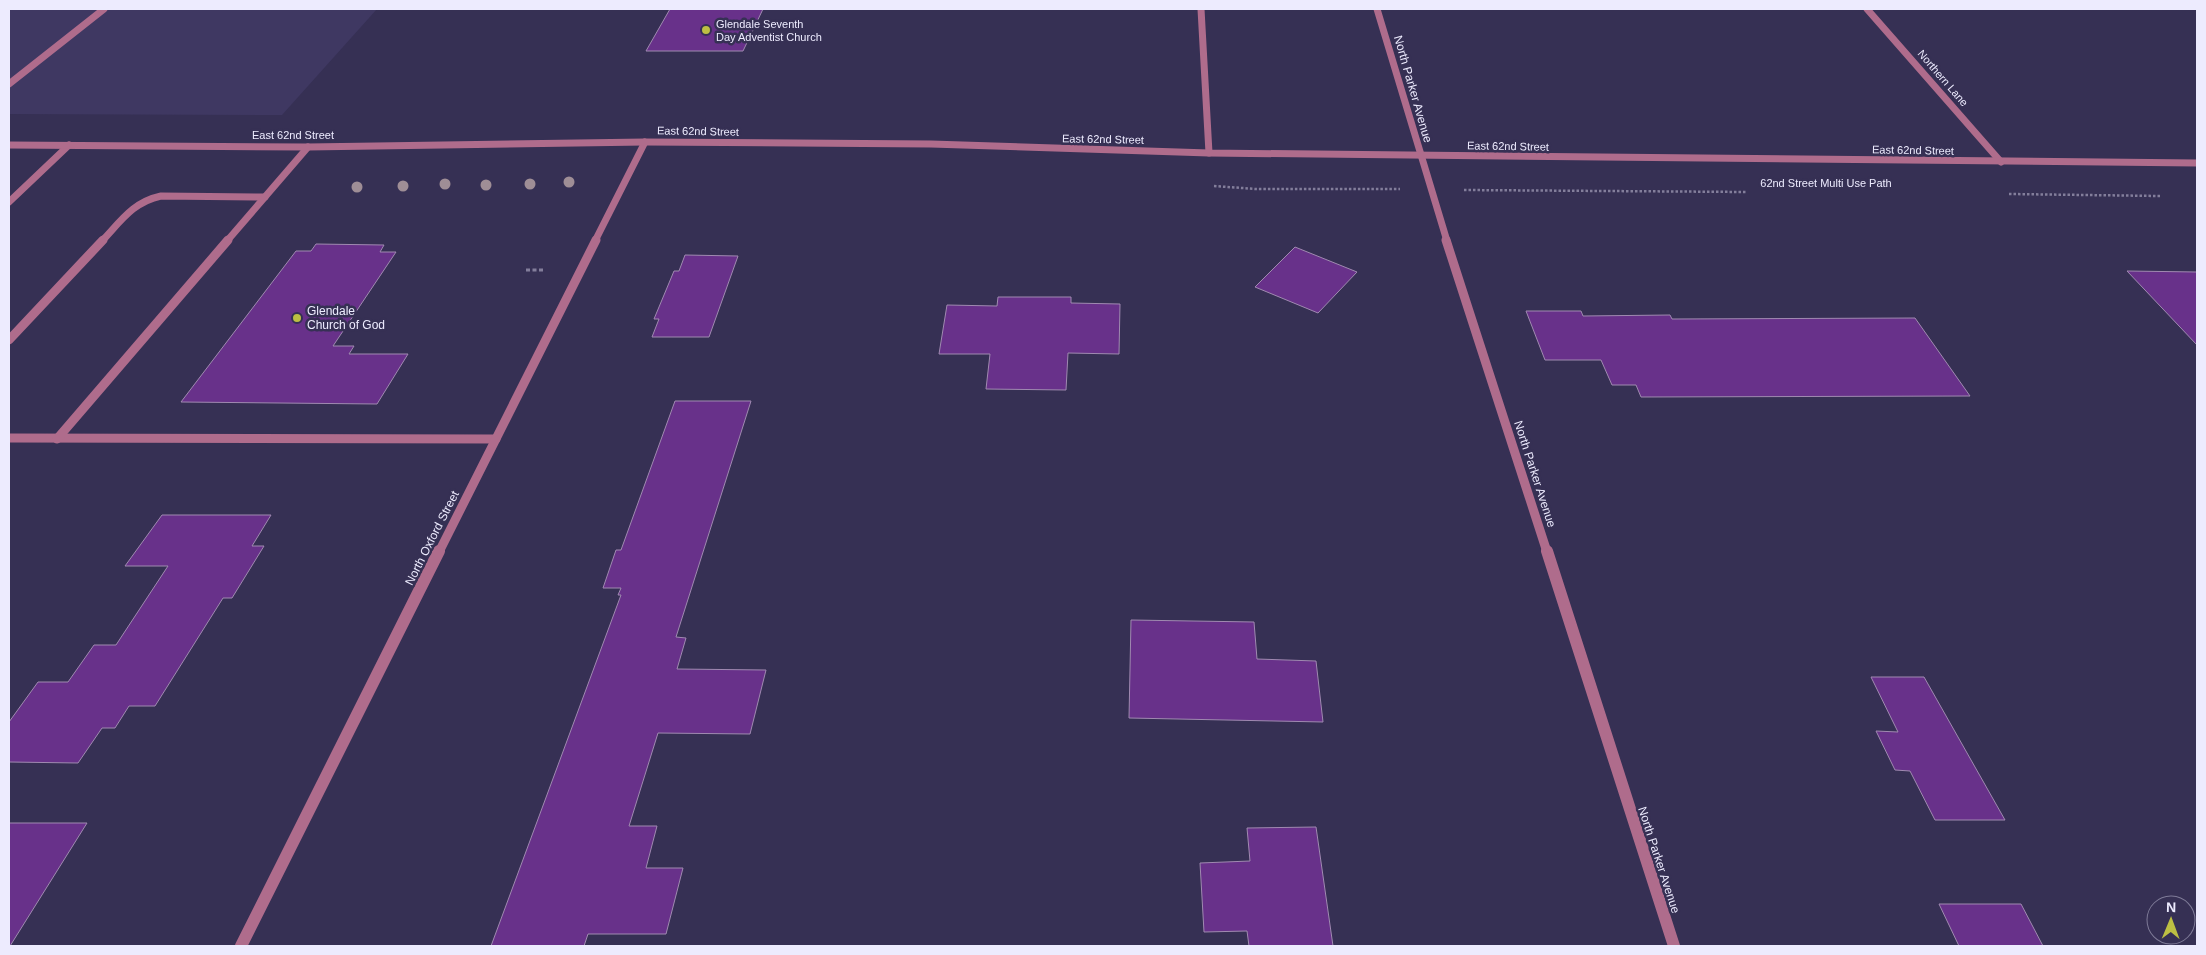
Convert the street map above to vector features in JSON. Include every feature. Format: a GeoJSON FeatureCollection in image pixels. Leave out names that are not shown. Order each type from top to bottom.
{"type":"FeatureCollection","features":[{"type":"Feature","properties":{"kind":"street"},"geometry":{"type":"LineString","coordinates":[[9,84],[104,9]]}},
{"type":"Feature","properties":{"kind":"street"},"geometry":{"type":"LineString","coordinates":[[1201,9],[1209,154]]}},
{"type":"Feature","properties":{"kind":"street","name":"North Parker Avenue"},"geometry":{"type":"LineString","coordinates":[[1377,9],[1420,156],[1674,946]]}},
{"type":"Feature","properties":{"kind":"street","name":"Northern Lane"},"geometry":{"type":"LineString","coordinates":[[1867,9],[2001,162]]}},
{"type":"Feature","properties":{"kind":"street","name":"East 62nd Street"},"geometry":{"type":"LineString","coordinates":[[9,145],[308,147],[645,142],[931,144],[1209,154],[2197,163]]}},
{"type":"Feature","properties":{"kind":"street","name":"North Oxford Street"},"geometry":{"type":"LineString","coordinates":[[241,946],[645,142]]}},
{"type":"Feature","properties":{"kind":"street"},"geometry":{"type":"LineString","coordinates":[[9,202],[69,145]]}},
{"type":"Feature","properties":{"kind":"street"},"geometry":{"type":"LineString","coordinates":[[57,439],[308,147]]}},
{"type":"Feature","properties":{"kind":"street"},"geometry":{"type":"LineString","coordinates":[[9,340],[134,206],[147,199],[161,196],[266,197]]}},
{"type":"Feature","properties":{"kind":"street"},"geometry":{"type":"LineString","coordinates":[[9,438],[496,439]]}},
{"type":"Feature","properties":{"kind":"path","name":"62nd Street Multi Use Path"},"geometry":{"type":"LineString","coordinates":[[1454,190],[1749,192]]}},
{"type":"Feature","properties":{"kind":"path"},"geometry":{"type":"LineString","coordinates":[[2004,194],[2167,196]]}},
{"type":"Feature","properties":{"kind":"shaded area"},"geometry":{"type":"Polygon","coordinates":[[[9,9],[377,9],[282,115],[9,114],[9,9]]]}},
{"type":"Feature","properties":{"kind":"building","name":"Glendale Seventh Day Adventist Church"},"geometry":{"type":"Polygon","coordinates":[[[670,9],[763,9],[743,51],[646,51],[670,9]]]}},
{"type":"Feature","properties":{"kind":"building","name":"Glendale Church of God"},"geometry":{"type":"Polygon","coordinates":[[[316,244],[384,245],[380,252],[396,252],[333,346],[354,346],[349,354],[408,354],[377,404],[181,402],[296,251],[311,251],[316,244]]]}},
{"type":"Feature","properties":{"kind":"building"},"geometry":{"type":"Polygon","coordinates":[[[1295,247],[1357,272],[1318,313],[1255,287],[1295,247]]]}},
{"type":"Feature","properties":{"kind":"building"},"geometry":{"type":"Polygon","coordinates":[[[685,255],[738,256],[709,337],[652,337],[659,319],[654,319],[674,271],[679,271],[685,255]]]}},
{"type":"Feature","properties":{"kind":"building"},"geometry":{"type":"Polygon","coordinates":[[[2127,271],[2197,272],[2197,345],[2127,271]]]}},
{"type":"Feature","properties":{"kind":"building"},"geometry":{"type":"Polygon","coordinates":[[[998,297],[1071,297],[1071,303],[1120,304],[1119,354],[1068,353],[1066,390],[986,389],[990,354],[939,354],[947,305],[997,306],[998,297]]]}},
{"type":"Feature","properties":{"kind":"building"},"geometry":{"type":"Polygon","coordinates":[[[1526,311],[1581,311],[1583,316],[1670,315],[1672,319],[1915,318],[1970,396],[1641,397],[1636,385],[1612,385],[1601,360],[1545,360],[1526,311]]]}},
{"type":"Feature","properties":{"kind":"building"},"geometry":{"type":"Polygon","coordinates":[[[675,401],[751,401],[676,637],[686,638],[677,669],[766,670],[750,734],[658,733],[629,826],[657,826],[646,868],[683,868],[666,934],[588,934],[584,946],[491,946],[621,595],[618,595],[621,588],[603,588],[616,550],[621,550],[675,401]]]}},
{"type":"Feature","properties":{"kind":"building"},"geometry":{"type":"Polygon","coordinates":[[[162,515],[271,515],[252,546],[264,546],[232,598],[223,598],[155,706],[129,706],[115,728],[102,728],[78,763],[9,762],[9,722],[38,682],[68,682],[94,645],[116,645],[168,566],[125,566],[162,515]]]}},
{"type":"Feature","properties":{"kind":"building"},"geometry":{"type":"Polygon","coordinates":[[[1131,620],[1254,622],[1257,659],[1316,661],[1323,722],[1129,718],[1131,620]]]}},
{"type":"Feature","properties":{"kind":"building"},"geometry":{"type":"Polygon","coordinates":[[[1871,677],[1924,677],[2005,820],[1935,820],[1910,771],[1895,770],[1876,731],[1898,732],[1871,677]]]}},
{"type":"Feature","properties":{"kind":"building"},"geometry":{"type":"Polygon","coordinates":[[[9,823],[87,823],[10,946],[9,946],[9,823]]]}},
{"type":"Feature","properties":{"kind":"building"},"geometry":{"type":"Polygon","coordinates":[[[1316,827],[1333,946],[1249,946],[1247,931],[1204,932],[1200,863],[1250,861],[1247,828],[1316,827]]]}},
{"type":"Feature","properties":{"kind":"building"},"geometry":{"type":"Polygon","coordinates":[[[1939,904],[2021,904],[2043,946],[1959,946],[1939,904]]]}},
{"type":"Feature","properties":{"kind":"place","name":"Glendale Seventh Day Adventist Church"},"geometry":{"type":"Point","coordinates":[706,30]}},
{"type":"Feature","properties":{"kind":"place","name":"Glendale Church of God"},"geometry":{"type":"Point","coordinates":[297,318]}}]}
